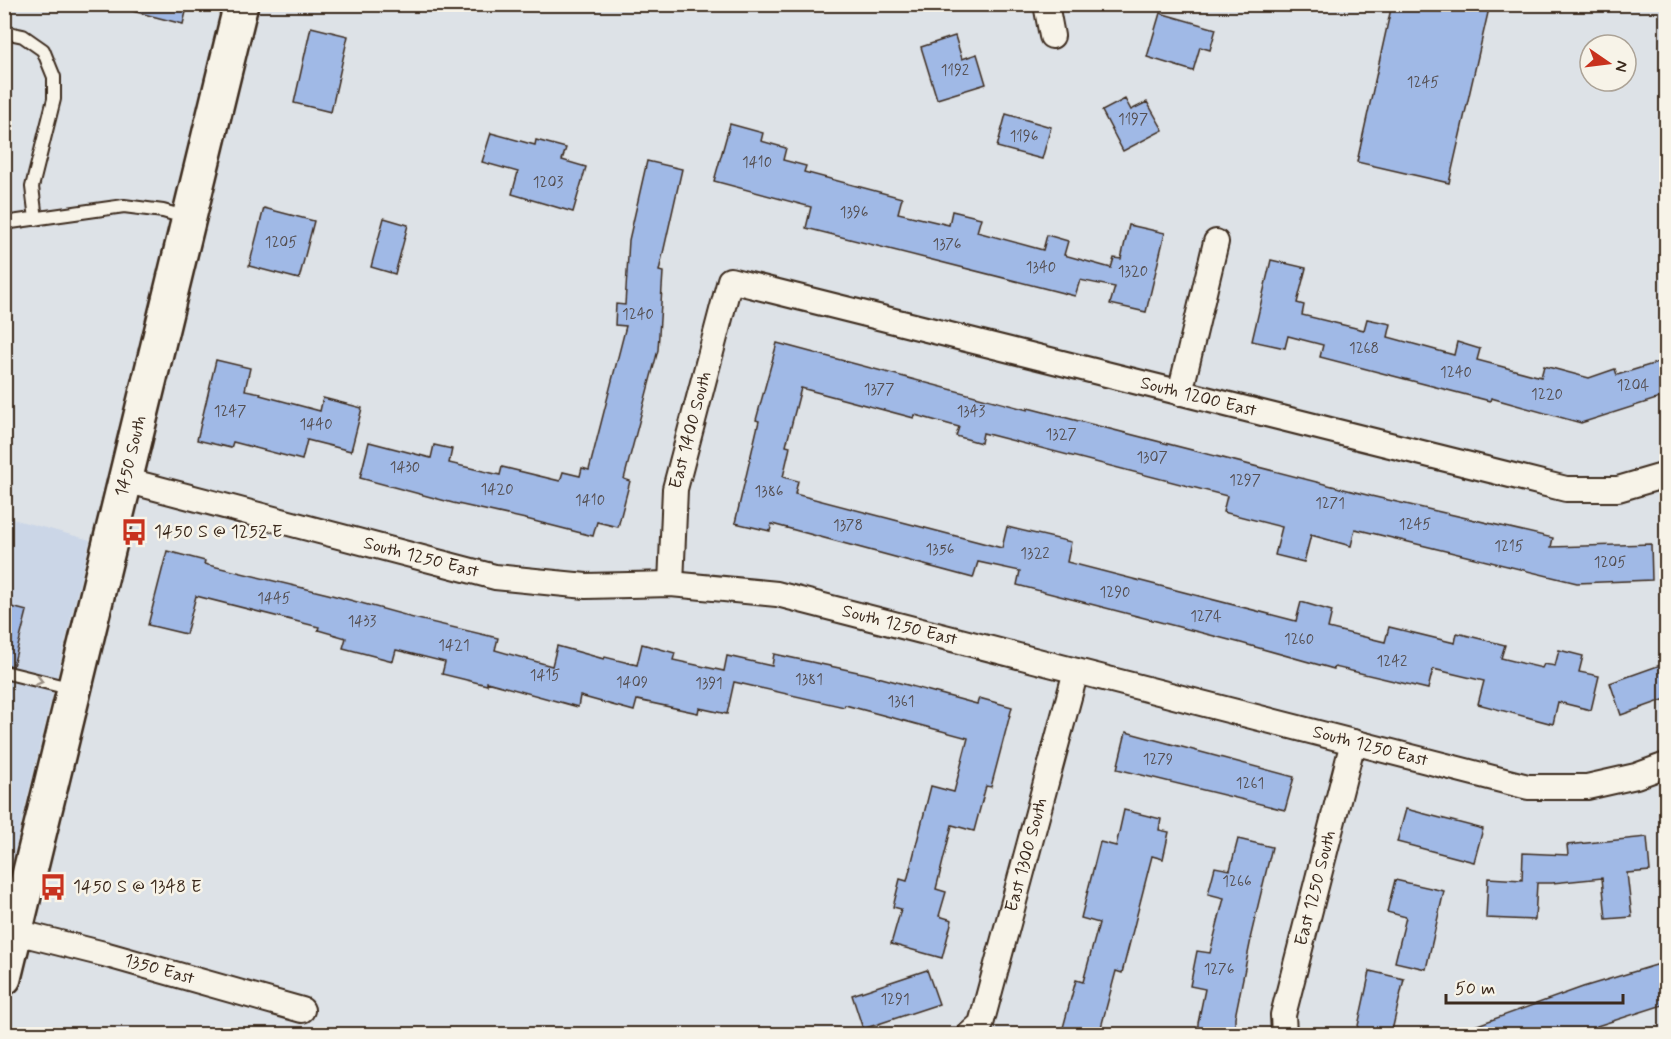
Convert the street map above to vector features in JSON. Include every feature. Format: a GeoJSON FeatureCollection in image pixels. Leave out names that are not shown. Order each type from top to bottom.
{"type":"FeatureCollection","features":[{"type":"Feature","properties":{"kind":"street","name":"1450 South"},"geometry":{"type":"LineString","coordinates":[[4,978],[241,4]]}},
{"type":"Feature","properties":{"kind":"street"},"geometry":{"type":"LineString","coordinates":[[1046,4],[1052,36]]}},
{"type":"Feature","properties":{"kind":"street"},"geometry":{"type":"LineString","coordinates":[[1180,393],[1216,242]]}},
{"type":"Feature","properties":{"kind":"street","name":"South 1200 East"},"geometry":{"type":"LineString","coordinates":[[730,280],[1566,489],[1618,489],[1666,475]]}},
{"type":"Feature","properties":{"kind":"street","name":"East 1400 South"},"geometry":{"type":"LineString","coordinates":[[671,584],[675,489],[730,280]]}},
{"type":"Feature","properties":{"kind":"street","name":"South 1250 East"},"geometry":{"type":"LineString","coordinates":[[125,480],[495,577],[586,586],[671,584],[777,594],[1528,787],[1587,787],[1636,776],[1666,765]]}},
{"type":"Feature","properties":{"kind":"street","name":"East 1300 South"},"geometry":{"type":"LineString","coordinates":[[970,1035],[981,1024],[1076,671]]}},
{"type":"Feature","properties":{"kind":"street","name":"East 1250 South"},"geometry":{"type":"LineString","coordinates":[[1284,1035],[1283,1015],[1353,742]]}},
{"type":"Feature","properties":{"kind":"street","name":"1350 East"},"geometry":{"type":"LineString","coordinates":[[16,932],[104,954],[302,1010]]}},
{"type":"Feature","properties":{"kind":"lane"},"geometry":{"type":"LineString","coordinates":[[4,32],[23,36],[43,50],[54,77],[54,99],[32,187],[36,219]]}},
{"type":"Feature","properties":{"kind":"lane"},"geometry":{"type":"LineString","coordinates":[[4,223],[124,206],[163,211],[189,218]]}},
{"type":"Feature","properties":{"kind":"lane"},"geometry":{"type":"LineString","coordinates":[[4,672],[75,689]]}},
{"type":"Feature","properties":{"kind":"shaded area"},"geometry":{"type":"Polygon","coordinates":[[[5,517],[90,540],[5,889],[5,517]]]}},
{"type":"Feature","properties":{"kind":"building"},"geometry":{"type":"Polygon","coordinates":[[[133,4],[188,4],[183,24],[132,11],[133,4]]]}},
{"type":"Feature","properties":{"kind":"building"},"geometry":{"type":"Polygon","coordinates":[[[1392,4],[1490,4],[1449,183],[1357,162],[1392,4]]]}},
{"type":"Feature","properties":{"kind":"building"},"geometry":{"type":"Polygon","coordinates":[[[1160,13],[1216,29],[1210,50],[1200,47],[1193,71],[1147,57],[1160,13]]]}},
{"type":"Feature","properties":{"kind":"building"},"geometry":{"type":"Polygon","coordinates":[[[311,27],[348,36],[331,112],[294,103],[311,27]]]}},
{"type":"Feature","properties":{"kind":"building"},"geometry":{"type":"Polygon","coordinates":[[[955,36],[962,59],[977,54],[986,84],[937,99],[921,47],[955,36]]]}},
{"type":"Feature","properties":{"kind":"building"},"geometry":{"type":"Polygon","coordinates":[[[1125,99],[1131,110],[1147,102],[1163,130],[1123,151],[1102,111],[1125,99]]]}},
{"type":"Feature","properties":{"kind":"building"},"geometry":{"type":"Polygon","coordinates":[[[1006,114],[1051,127],[1042,159],[997,147],[1006,114]]]}},
{"type":"Feature","properties":{"kind":"building"},"geometry":{"type":"Polygon","coordinates":[[[730,124],[763,133],[761,141],[786,148],[783,160],[806,166],[804,172],[902,198],[898,213],[949,225],[952,211],[981,218],[977,232],[1043,250],[1047,235],[1068,241],[1064,255],[1111,268],[1114,258],[1121,259],[1129,225],[1165,233],[1146,312],[1110,304],[1115,287],[1080,280],[1075,296],[806,228],[811,207],[714,181],[730,124]]]}},
{"type":"Feature","properties":{"kind":"building"},"geometry":{"type":"Polygon","coordinates":[[[491,133],[535,145],[536,140],[566,148],[562,160],[586,167],[573,212],[512,194],[518,172],[482,162],[491,133]]]}},
{"type":"Feature","properties":{"kind":"building"},"geometry":{"type":"Polygon","coordinates":[[[647,161],[682,169],[659,271],[663,272],[658,350],[624,479],[630,481],[618,527],[597,522],[593,536],[360,478],[369,442],[431,458],[434,445],[452,449],[449,463],[500,475],[502,467],[560,481],[563,472],[580,476],[582,468],[589,470],[626,326],[615,325],[616,304],[625,305],[629,240],[647,161]]]}},
{"type":"Feature","properties":{"kind":"building"},"geometry":{"type":"Polygon","coordinates":[[[264,208],[314,221],[299,279],[249,266],[264,208]]]}},
{"type":"Feature","properties":{"kind":"building"},"geometry":{"type":"Polygon","coordinates":[[[384,218],[408,225],[395,274],[371,267],[384,218]]]}},
{"type":"Feature","properties":{"kind":"building"},"geometry":{"type":"Polygon","coordinates":[[[1271,260],[1306,268],[1297,303],[1304,305],[1302,315],[1364,330],[1367,319],[1391,324],[1388,337],[1454,355],[1457,342],[1480,349],[1477,360],[1541,377],[1544,366],[1589,378],[1615,369],[1617,375],[1666,360],[1666,396],[1581,423],[1491,398],[1490,401],[1320,357],[1323,345],[1288,336],[1285,348],[1252,341],[1271,260]]]}},
{"type":"Feature","properties":{"kind":"building"},"geometry":{"type":"Polygon","coordinates":[[[777,343],[1028,410],[1028,408],[1371,496],[1553,538],[1551,547],[1651,544],[1652,580],[1577,583],[1355,529],[1351,546],[1311,535],[1304,562],[1275,555],[1282,527],[1223,512],[1227,496],[983,433],[981,443],[956,436],[959,427],[915,415],[914,418],[801,388],[786,446],[790,447],[783,477],[798,481],[795,494],[1002,548],[1007,527],[1071,542],[1067,562],[1296,621],[1301,602],[1332,611],[1328,628],[1385,642],[1389,627],[1455,643],[1457,633],[1505,645],[1501,658],[1542,668],[1544,664],[1555,666],[1559,650],[1583,656],[1579,672],[1599,676],[1591,710],[1558,702],[1553,724],[1478,704],[1484,681],[1433,669],[1428,689],[1335,667],[1334,669],[1017,585],[1020,571],[978,562],[973,578],[772,524],[770,531],[735,523],[759,421],[756,420],[777,343]]]}},
{"type":"Feature","properties":{"kind":"building"},"geometry":{"type":"Polygon","coordinates":[[[216,360],[250,368],[245,390],[261,393],[260,395],[320,411],[323,398],[362,408],[351,451],[307,440],[302,460],[233,442],[231,448],[197,440],[216,360]]]}},
{"type":"Feature","properties":{"kind":"building"},"geometry":{"type":"Polygon","coordinates":[[[167,551],[205,561],[204,564],[498,638],[495,650],[552,666],[557,646],[637,665],[642,644],[675,653],[673,660],[724,671],[727,656],[772,666],[774,654],[867,674],[977,704],[979,698],[1012,707],[991,787],[986,786],[974,831],[952,825],[936,889],[946,892],[939,916],[952,920],[942,958],[891,944],[901,909],[893,907],[900,879],[907,881],[931,786],[954,792],[968,738],[845,705],[844,707],[734,682],[727,714],[699,708],[698,713],[637,700],[634,711],[580,696],[578,707],[487,682],[487,685],[442,674],[445,662],[396,650],[393,661],[343,648],[346,638],[318,630],[319,627],[196,596],[186,634],[148,625],[167,551]]]}},
{"type":"Feature","properties":{"kind":"building"},"geometry":{"type":"Polygon","coordinates":[[[4,605],[27,611],[13,666],[4,664],[4,605]]]}},
{"type":"Feature","properties":{"kind":"building"},"geometry":{"type":"Polygon","coordinates":[[[1666,663],[1666,699],[1621,715],[1610,683],[1666,663]]]}},
{"type":"Feature","properties":{"kind":"building"},"geometry":{"type":"Polygon","coordinates":[[[1126,732],[1294,777],[1285,810],[1117,769],[1126,732]]]}},
{"type":"Feature","properties":{"kind":"building"},"geometry":{"type":"Polygon","coordinates":[[[1406,809],[1483,829],[1474,862],[1397,842],[1406,809]]]}},
{"type":"Feature","properties":{"kind":"building"},"geometry":{"type":"Polygon","coordinates":[[[1124,810],[1161,819],[1159,830],[1169,832],[1163,859],[1152,856],[1122,973],[1116,971],[1099,1035],[1061,1035],[1076,980],[1083,982],[1099,923],[1081,918],[1100,842],[1116,846],[1124,810]]]}},
{"type":"Feature","properties":{"kind":"building"},"geometry":{"type":"Polygon","coordinates":[[[1647,837],[1650,871],[1627,873],[1632,917],[1606,919],[1602,878],[1537,883],[1535,920],[1486,918],[1488,878],[1522,880],[1523,853],[1568,855],[1567,845],[1647,837]]]}},
{"type":"Feature","properties":{"kind":"building"},"geometry":{"type":"Polygon","coordinates":[[[1238,839],[1272,847],[1250,939],[1235,1017],[1235,1035],[1198,1035],[1198,1023],[1205,989],[1190,986],[1197,951],[1210,953],[1224,898],[1208,894],[1215,867],[1230,870],[1238,839]]]}},
{"type":"Feature","properties":{"kind":"building"},"geometry":{"type":"Polygon","coordinates":[[[1395,880],[1444,891],[1426,969],[1395,962],[1406,917],[1387,912],[1395,880]]]}},
{"type":"Feature","properties":{"kind":"building"},"geometry":{"type":"Polygon","coordinates":[[[1666,962],[1666,1004],[1597,1026],[1600,1035],[1459,1035],[1458,1032],[1583,987],[1666,962]]]}},
{"type":"Feature","properties":{"kind":"building"},"geometry":{"type":"Polygon","coordinates":[[[927,970],[939,1004],[863,1029],[852,995],[927,970]]]}},
{"type":"Feature","properties":{"kind":"building"},"geometry":{"type":"Polygon","coordinates":[[[1370,971],[1404,979],[1391,1035],[1356,1035],[1370,971]]]}},
{"type":"Feature","properties":{"kind":"place","name":"1450 S @ 1252 E"},"geometry":{"type":"Point","coordinates":[134,532]}},
{"type":"Feature","properties":{"kind":"place","name":"1450 S @ 1348 E"},"geometry":{"type":"Point","coordinates":[53,887]}}]}
